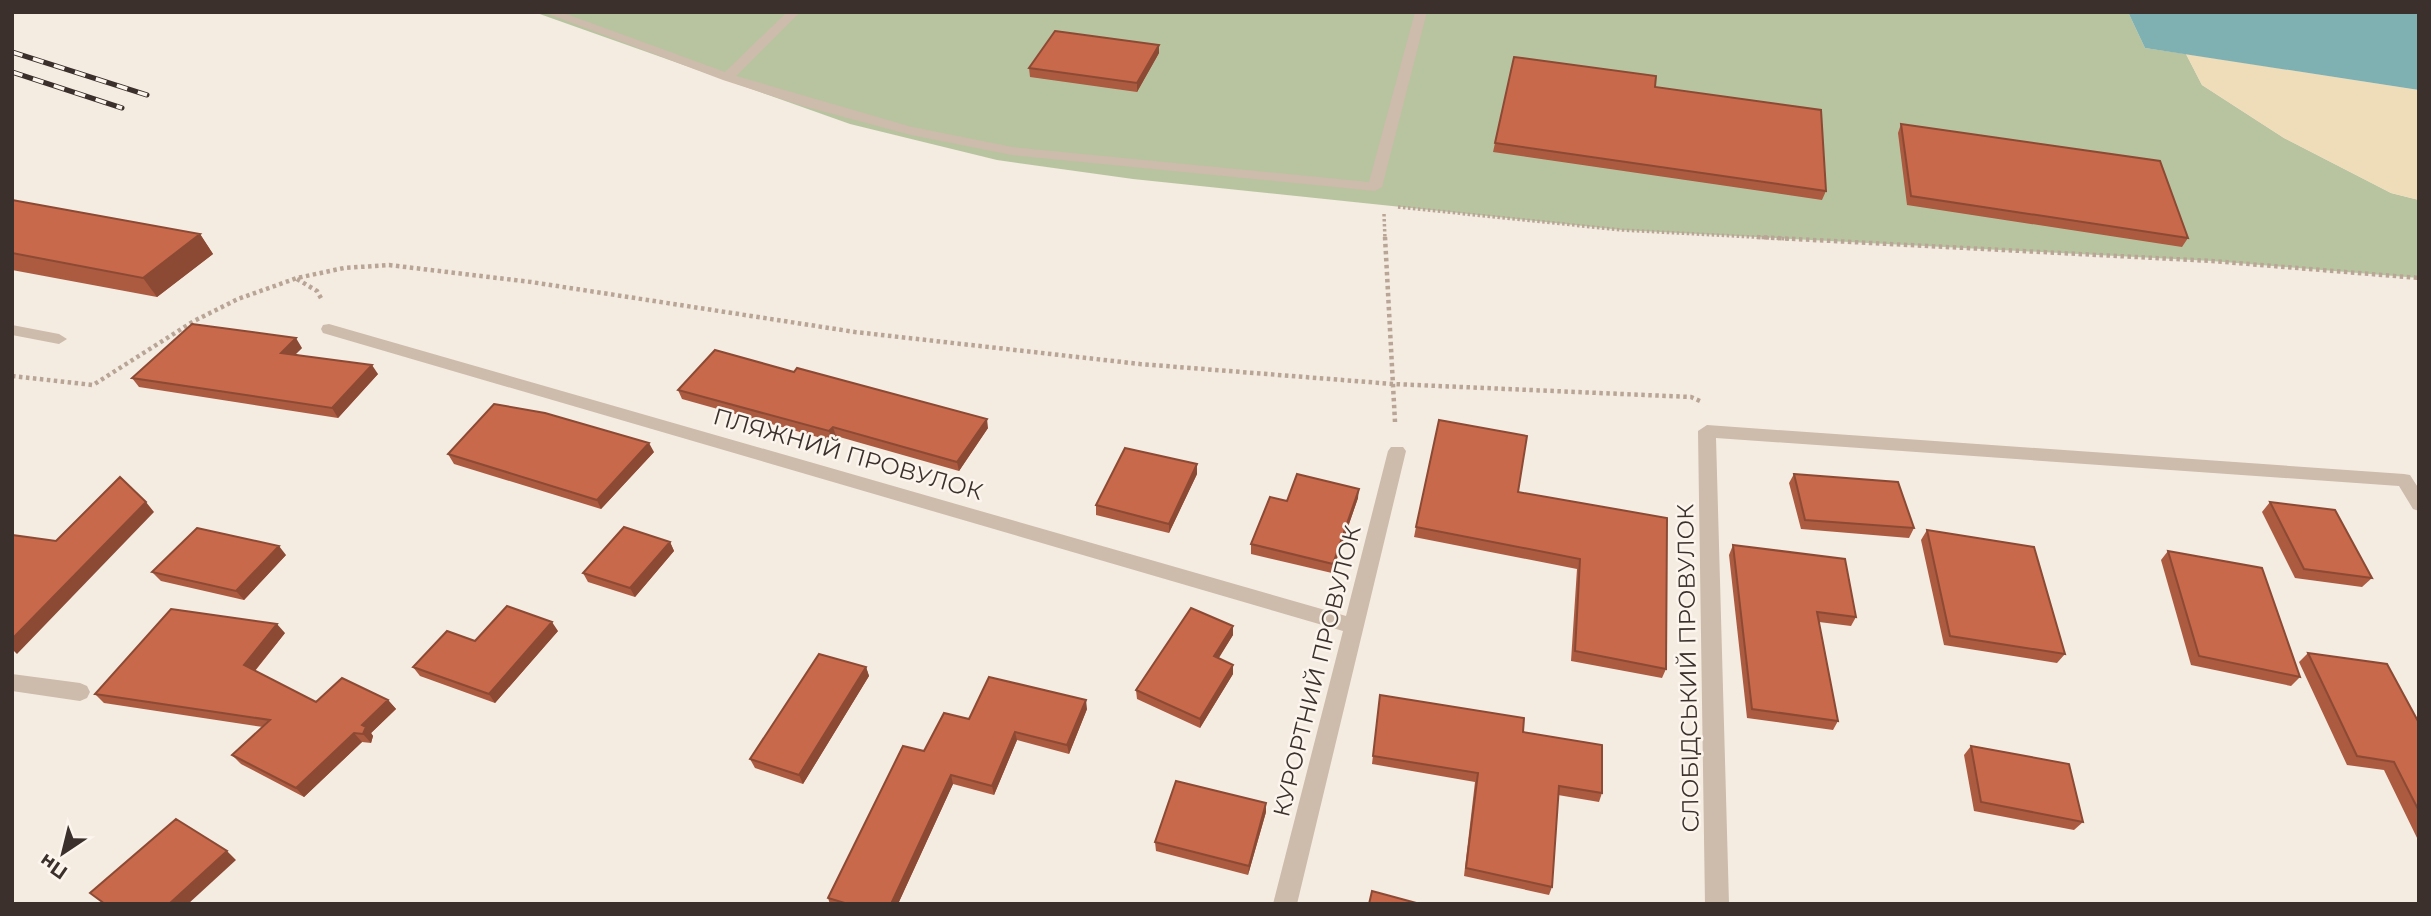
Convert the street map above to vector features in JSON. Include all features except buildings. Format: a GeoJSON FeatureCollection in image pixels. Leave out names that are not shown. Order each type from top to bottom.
{"type":"FeatureCollection","features":[{"type":"Feature","properties":{"kind":"street"},"geometry":{"type":"LineString","coordinates":[[549,12],[727,77],[808,103],[911,131],[1012,151],[1375,187],[1421,12]]}},
{"type":"Feature","properties":{"kind":"street"},"geometry":{"type":"LineString","coordinates":[[727,77],[794,12]]}},
{"type":"Feature","properties":{"kind":"street","name":"ПЛЯЖНИЙ ПРОВУЛОК"},"geometry":{"type":"LineString","coordinates":[[330,329],[1353,626]]}},
{"type":"Feature","properties":{"kind":"street"},"geometry":{"type":"LineString","coordinates":[[12,330],[59,339]]}},
{"type":"Feature","properties":{"kind":"street"},"geometry":{"type":"LineString","coordinates":[[1707,431],[2404,480],[2419,504]]}},
{"type":"Feature","properties":{"kind":"street","name":"СЛОБІДСЬКИЙ ПРОВУЛОК"},"geometry":{"type":"LineString","coordinates":[[1707,431],[1717,904]]}},
{"type":"Feature","properties":{"kind":"street","name":"КУРОРТНИЙ ПРОВУЛОК"},"geometry":{"type":"LineString","coordinates":[[1284,904],[1397,451]]}},
{"type":"Feature","properties":{"kind":"street"},"geometry":{"type":"LineString","coordinates":[[12,682],[80,692]]}},
{"type":"Feature","properties":{"kind":"path"},"geometry":{"type":"LineString","coordinates":[[1383,205],[1397,451]]}},
{"type":"Feature","properties":{"kind":"path"},"geometry":{"type":"LineString","coordinates":[[1397,206],[1622,230],[2211,261],[2419,278]]}},
{"type":"Feature","properties":{"kind":"path"},"geometry":{"type":"LineString","coordinates":[[12,376],[93,385],[194,321],[238,299],[297,278],[344,268],[389,265],[531,282],[855,332],[1140,364],[1393,384],[1691,397],[1701,402],[1706,409],[1707,431]]}},
{"type":"Feature","properties":{"kind":"green space"},"geometry":{"type":"Polygon","coordinates":[[[534,12],[2128,12],[2145,48],[2186,54],[2202,85],[2284,138],[2391,193],[2419,200],[2419,278],[2212,261],[1622,230],[1133,179],[997,160],[850,124],[534,12]]]}},
{"type":"Feature","properties":{"kind":"sand"},"geometry":{"type":"Polygon","coordinates":[[[2186,54],[2419,90],[2419,200],[2391,193],[2284,138],[2202,85],[2186,54]]]}},
{"type":"Feature","properties":{"kind":"water"},"geometry":{"type":"Polygon","coordinates":[[[2128,12],[2419,12],[2419,90],[2145,48],[2128,12]]]}},
{"type":"Feature","properties":{"kind":"railway"},"geometry":{"type":"LineString","coordinates":[[12,52],[147,95]]}},
{"type":"Feature","properties":{"kind":"railway"},"geometry":{"type":"LineString","coordinates":[[12,72],[122,108]]}}]}
